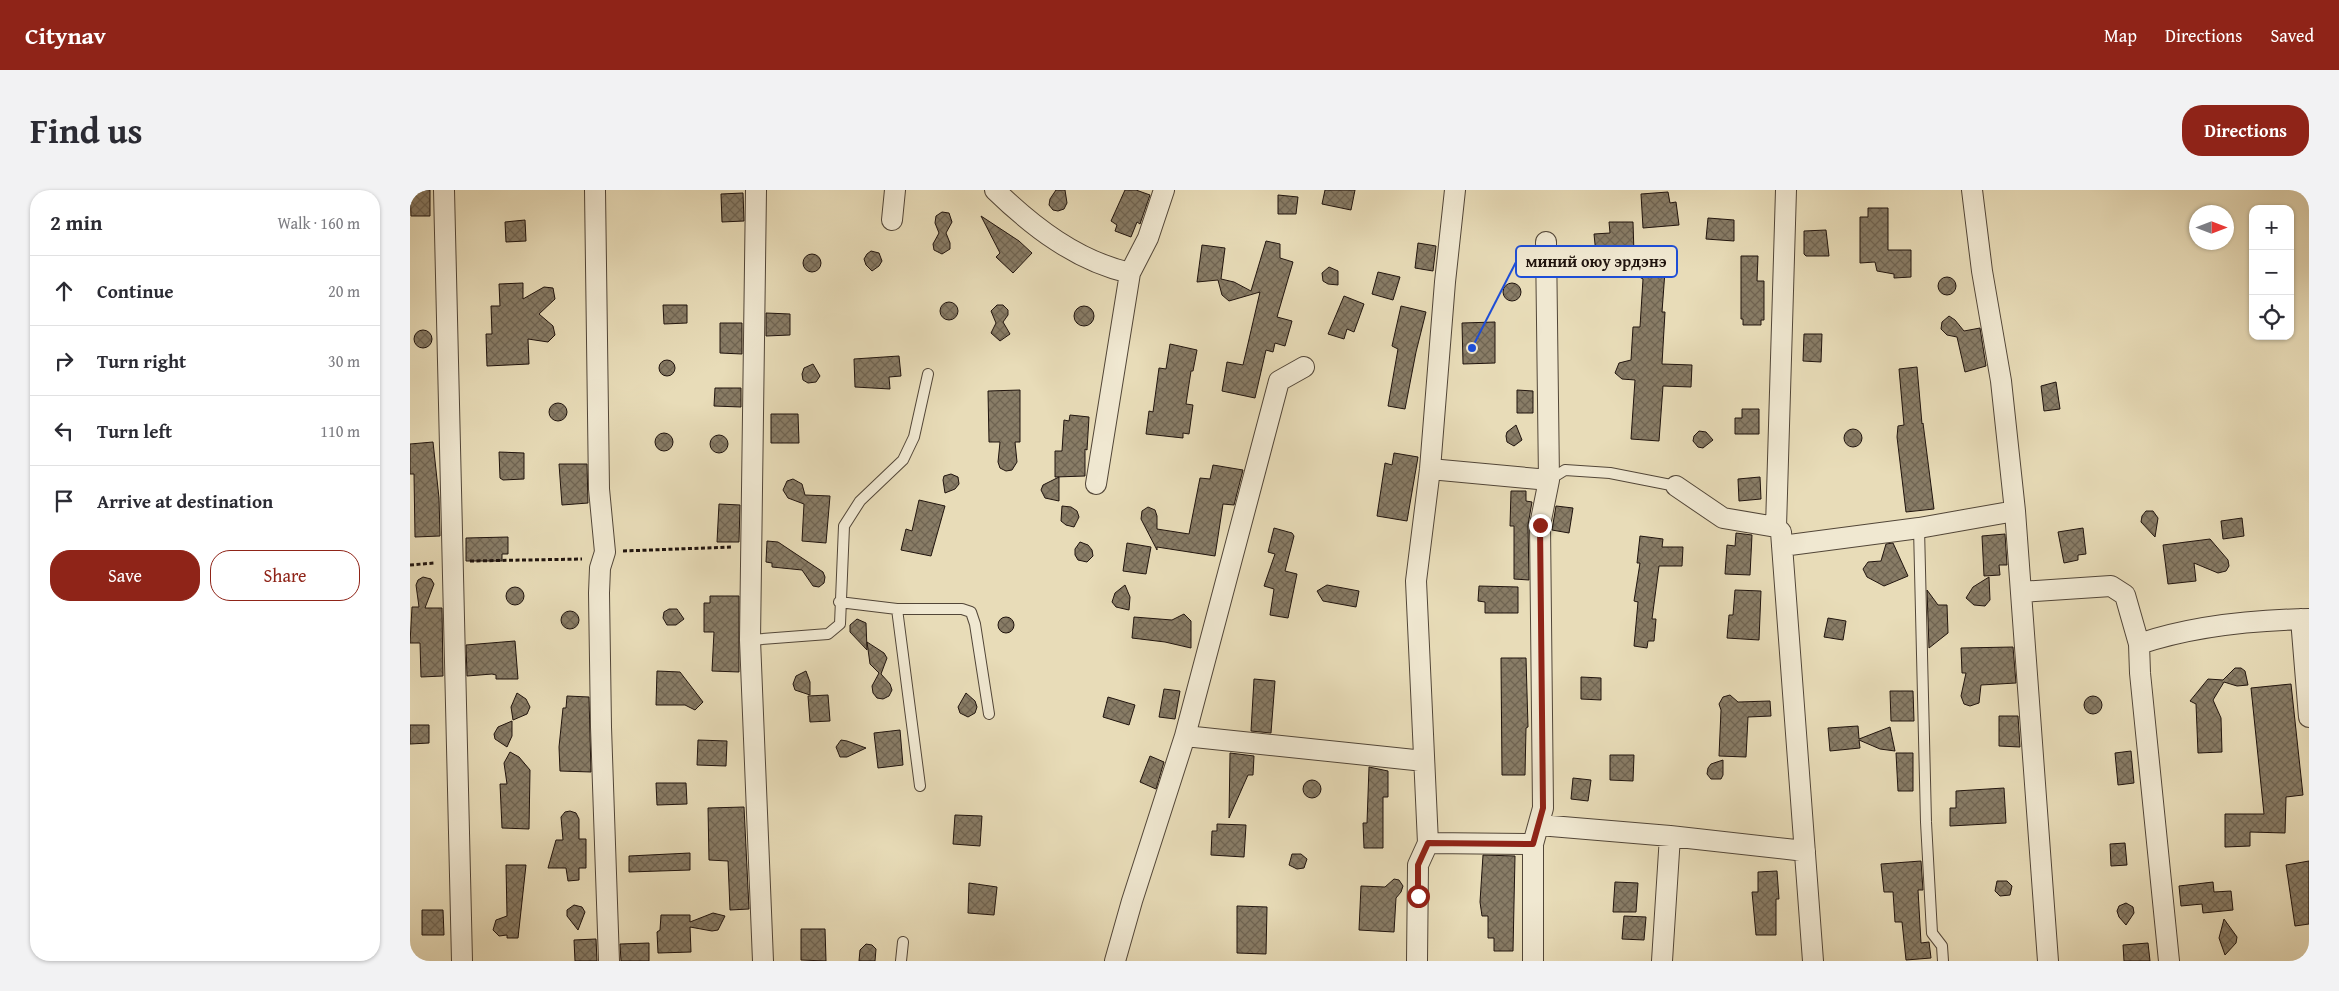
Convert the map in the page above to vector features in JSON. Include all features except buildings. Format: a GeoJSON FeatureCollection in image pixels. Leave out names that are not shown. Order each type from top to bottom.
{"type":"FeatureCollection","features":[{"type":"Feature","properties":{"kind":"street"},"geometry":{"type":"LineString","coordinates":[[444,190],[462,961]]}},
{"type":"Feature","properties":{"kind":"street"},"geometry":{"type":"LineString","coordinates":[[595,190],[598,489],[605,552],[600,568],[599,593],[609,961]]}},
{"type":"Feature","properties":{"kind":"street"},"geometry":{"type":"LineString","coordinates":[[756,190],[750,640],[763,961]]}},
{"type":"Feature","properties":{"kind":"street"},"geometry":{"type":"LineString","coordinates":[[892,220],[895,190]]}},
{"type":"Feature","properties":{"kind":"street"},"geometry":{"type":"LineString","coordinates":[[995,190],[1015,209],[1062,244],[1106,268],[1130,273]]}},
{"type":"Feature","properties":{"kind":"street"},"geometry":{"type":"LineString","coordinates":[[1096,484],[1130,273],[1148,238],[1164,190]]}},
{"type":"Feature","properties":{"kind":"street"},"geometry":{"type":"LineString","coordinates":[[1417,961],[1418,865],[1428,843],[1416,581],[1430,469],[1445,282],[1455,190]]}},
{"type":"Feature","properties":{"kind":"street"},"geometry":{"type":"LineString","coordinates":[[1776,527],[1786,190]]}},
{"type":"Feature","properties":{"kind":"street"},"geometry":{"type":"LineString","coordinates":[[1972,190],[1982,271],[2002,381],[2015,511],[2048,961]]}},
{"type":"Feature","properties":{"kind":"street"},"geometry":{"type":"LineString","coordinates":[[1533,961],[1536,835],[1543,808],[1540,525],[1549,480],[1546,242]]}},
{"type":"Feature","properties":{"kind":"street"},"geometry":{"type":"LineString","coordinates":[[1116,961],[1132,901],[1185,736],[1278,382],[1304,367]]}},
{"type":"Feature","properties":{"kind":"street"},"geometry":{"type":"LineString","coordinates":[[1430,469],[1549,480]]}},
{"type":"Feature","properties":{"kind":"street"},"geometry":{"type":"LineString","coordinates":[[1676,486],[1723,518],[1776,527],[1781,532],[1813,961]]}},
{"type":"Feature","properties":{"kind":"street"},"geometry":{"type":"LineString","coordinates":[[1782,546],[1918,528],[2015,511]]}},
{"type":"Feature","properties":{"kind":"street"},"geometry":{"type":"LineString","coordinates":[[2021,592],[2111,586],[2125,595],[2139,644],[2140,673],[2169,961]]}},
{"type":"Feature","properties":{"kind":"street"},"geometry":{"type":"LineString","coordinates":[[2139,644],[2166,635],[2195,629],[2305,619],[2309,717]]}},
{"type":"Feature","properties":{"kind":"street"},"geometry":{"type":"LineString","coordinates":[[1185,736],[1424,761]]}},
{"type":"Feature","properties":{"kind":"street"},"geometry":{"type":"LineString","coordinates":[[1428,843],[1536,835],[1670,836],[1805,851]]}},
{"type":"Feature","properties":{"kind":"street"},"geometry":{"type":"LineString","coordinates":[[1662,961],[1670,836]]}},
{"type":"Feature","properties":{"kind":"lane"},"geometry":{"type":"LineString","coordinates":[[750,640],[828,634],[840,624],[839,602],[844,526],[860,501],[903,460],[914,437],[928,374]]}},
{"type":"Feature","properties":{"kind":"lane"},"geometry":{"type":"LineString","coordinates":[[1549,480],[1565,470],[1610,473],[1676,486]]}},
{"type":"Feature","properties":{"kind":"lane"},"geometry":{"type":"LineString","coordinates":[[1918,528],[1926,822],[1932,932],[1942,946],[1943,961]]}},
{"type":"Feature","properties":{"kind":"lane"},"geometry":{"type":"LineString","coordinates":[[839,602],[896,609],[962,609],[971,612],[975,624],[989,714]]}},
{"type":"Feature","properties":{"kind":"lane"},"geometry":{"type":"LineString","coordinates":[[896,609],[920,786]]}},
{"type":"Feature","properties":{"kind":"lane"},"geometry":{"type":"LineString","coordinates":[[901,961],[903,942]]}},
{"type":"Feature","properties":{"kind":"path"},"geometry":{"type":"LineString","coordinates":[[410,565],[596,558],[605,552],[750,546]]}},
{"type":"Feature","properties":{"kind":"place","name":"миний оюу эрдэнэ"},"geometry":{"type":"Point","coordinates":[1472,348]}},
{"type":"Feature","properties":{"kind":"route"},"geometry":{"type":"LineString","coordinates":[[1418,896],[1418,865],[1428,843],[1533,844],[1543,808],[1540,525]]}}]}
